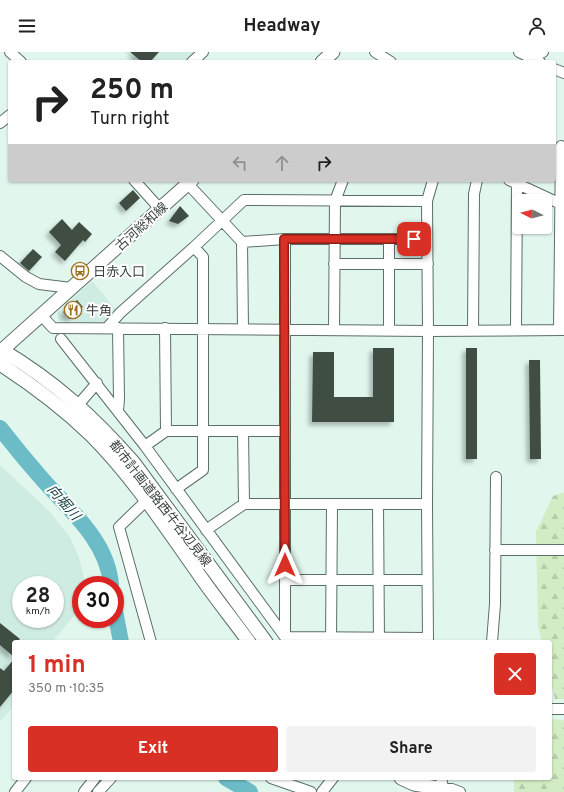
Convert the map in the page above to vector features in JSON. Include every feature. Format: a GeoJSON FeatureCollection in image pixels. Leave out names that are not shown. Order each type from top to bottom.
{"type":"FeatureCollection","features":[{"type":"Feature","properties":{"kind":"main road"},"geometry":{"type":"LineString","coordinates":[[324,60],[333,52]]}},
{"type":"Feature","properties":{"kind":"main road","name":"古河総和線"},"geometry":{"type":"LineString","coordinates":[[1,350],[190,182]]}},
{"type":"Feature","properties":{"kind":"main road","name":"都市計画道路西牛谷辺見線"},"geometry":{"type":"LineString","coordinates":[[1,350],[43,377],[78,406],[101,427],[134,464],[254,640]]}},
{"type":"Feature","properties":{"kind":"main road","name":"都市計画道路西牛谷辺見線"},"geometry":{"type":"LineString","coordinates":[[0,364],[30,383],[51,399],[91,436],[125,473],[209,589],[254,640]]}},
{"type":"Feature","properties":{"kind":"main road"},"geometry":{"type":"LineString","coordinates":[[405,780],[414,784],[443,786]]}},
{"type":"Feature","properties":{"kind":"street"},"geometry":{"type":"LineString","coordinates":[[10,52],[19,60]]}},
{"type":"Feature","properties":{"kind":"street"},"geometry":{"type":"LineString","coordinates":[[194,60],[203,52]]}},
{"type":"Feature","properties":{"kind":"street"},"geometry":{"type":"LineString","coordinates":[[374,52],[387,60]]}},
{"type":"Feature","properties":{"kind":"street"},"geometry":{"type":"LineString","coordinates":[[519,52],[532,60]]}},
{"type":"Feature","properties":{"kind":"street"},"geometry":{"type":"LineString","coordinates":[[535,60],[543,52]]}},
{"type":"Feature","properties":{"kind":"street"},"geometry":{"type":"LineString","coordinates":[[0,124],[8,117]]}},
{"type":"Feature","properties":{"kind":"street"},"geometry":{"type":"LineString","coordinates":[[41,315],[53,328],[428,331],[562,330],[560,146]]}},
{"type":"Feature","properties":{"kind":"street"},"geometry":{"type":"LineString","coordinates":[[136,182],[160,209]]}},
{"type":"Feature","properties":{"kind":"street"},"geometry":{"type":"LineString","coordinates":[[190,182],[242,242],[243,329]]}},
{"type":"Feature","properties":{"kind":"street"},"geometry":{"type":"LineString","coordinates":[[334,330],[335,201],[342,182]]}},
{"type":"Feature","properties":{"kind":"street"},"geometry":{"type":"LineString","coordinates":[[287,640],[428,640],[427,201],[432,182]]}},
{"type":"Feature","properties":{"kind":"street"},"geometry":{"type":"LineString","coordinates":[[473,330],[474,194],[477,182]]}},
{"type":"Feature","properties":{"kind":"street"},"geometry":{"type":"LineString","coordinates":[[516,330],[513,182],[560,204]]}},
{"type":"Feature","properties":{"kind":"street"},"geometry":{"type":"LineString","coordinates":[[107,328],[120,313],[244,200],[427,201]]}},
{"type":"Feature","properties":{"kind":"street"},"geometry":{"type":"LineString","coordinates":[[242,242],[284,239],[427,239]]}},
{"type":"Feature","properties":{"kind":"street"},"geometry":{"type":"LineString","coordinates":[[284,239],[285,580],[287,640]]}},
{"type":"Feature","properties":{"kind":"street"},"geometry":{"type":"LineString","coordinates":[[389,239],[389,330]]}},
{"type":"Feature","properties":{"kind":"street"},"geometry":{"type":"LineString","coordinates":[[176,489],[203,470],[203,257],[194,247]]}},
{"type":"Feature","properties":{"kind":"street"},"geometry":{"type":"LineString","coordinates":[[0,256],[26,277],[39,284],[71,288]]}},
{"type":"Feature","properties":{"kind":"street"},"geometry":{"type":"LineString","coordinates":[[334,264],[428,264]]}},
{"type":"Feature","properties":{"kind":"street"},"geometry":{"type":"LineString","coordinates":[[118,328],[118,411]]}},
{"type":"Feature","properties":{"kind":"street"},"geometry":{"type":"LineString","coordinates":[[166,328],[166,431]]}},
{"type":"Feature","properties":{"kind":"street"},"geometry":{"type":"LineString","coordinates":[[61,339],[145,446],[287,640]]}},
{"type":"Feature","properties":{"kind":"street"},"geometry":{"type":"LineString","coordinates":[[78,406],[97,383]]}},
{"type":"Feature","properties":{"kind":"street"},"geometry":{"type":"LineString","coordinates":[[145,446],[166,431],[285,431]]}},
{"type":"Feature","properties":{"kind":"street"},"geometry":{"type":"LineString","coordinates":[[243,431],[244,504]]}},
{"type":"Feature","properties":{"kind":"street"},"geometry":{"type":"LineString","coordinates":[[492,640],[495,604],[496,477]]}},
{"type":"Feature","properties":{"kind":"street"},"geometry":{"type":"LineString","coordinates":[[146,501],[119,528],[150,640]]}},
{"type":"Feature","properties":{"kind":"street"},"geometry":{"type":"LineString","coordinates":[[206,530],[244,504],[427,504]]}},
{"type":"Feature","properties":{"kind":"street"},"geometry":{"type":"LineString","coordinates":[[331,640],[332,504]]}},
{"type":"Feature","properties":{"kind":"street"},"geometry":{"type":"LineString","coordinates":[[378,504],[379,640]]}},
{"type":"Feature","properties":{"kind":"street"},"geometry":{"type":"LineString","coordinates":[[495,550],[564,550]]}},
{"type":"Feature","properties":{"kind":"street"},"geometry":{"type":"LineString","coordinates":[[285,580],[427,580]]}},
{"type":"Feature","properties":{"kind":"street"},"geometry":{"type":"LineString","coordinates":[[552,710],[564,710]]}},
{"type":"Feature","properties":{"kind":"street"},"geometry":{"type":"LineString","coordinates":[[15,792],[24,780]]}},
{"type":"Feature","properties":{"kind":"street"},"geometry":{"type":"LineString","coordinates":[[84,792],[94,780]]}},
{"type":"Feature","properties":{"kind":"street"},"geometry":{"type":"LineString","coordinates":[[98,792],[109,780]]}},
{"type":"Feature","properties":{"kind":"street"},"geometry":{"type":"LineString","coordinates":[[277,780],[310,792]]}},
{"type":"Feature","properties":{"kind":"street"},"geometry":{"type":"LineString","coordinates":[[322,792],[331,780]]}},
{"type":"Feature","properties":{"kind":"street"},"geometry":{"type":"LineString","coordinates":[[443,786],[460,792]]}},
{"type":"Feature","properties":{"kind":"shaded area"},"geometry":{"type":"Polygon","coordinates":[[[125,52],[196,52],[187,60],[134,60],[125,52]]]}},
{"type":"Feature","properties":{"kind":"shaded area"},"geometry":{"type":"Polygon","coordinates":[[[92,281],[117,311],[104,324],[59,321],[57,313],[92,281]]]}},
{"type":"Feature","properties":{"kind":"shaded area"},"geometry":{"type":"Polygon","coordinates":[[[0,465],[49,511],[70,537],[79,558],[84,576],[72,576],[72,618],[64,628],[64,576],[12,576],[12,628],[64,628],[54,640],[12,640],[12,708],[0,721],[0,465]]]}},
{"type":"Feature","properties":{"kind":"green space"},"geometry":{"type":"Polygon","coordinates":[[[564,492],[564,699],[555,699],[552,686],[552,640],[542,640],[538,626],[536,532],[553,496],[564,492]]]}},
{"type":"Feature","properties":{"kind":"green space"},"geometry":{"type":"Polygon","coordinates":[[[552,719],[564,720],[564,792],[514,792],[514,780],[552,780],[552,719]]]}},
{"type":"Feature","properties":{"kind":"building"},"geometry":{"type":"Polygon","coordinates":[[[130,52],[159,52],[152,60],[140,60],[130,52]]]}},
{"type":"Feature","properties":{"kind":"building"},"geometry":{"type":"Polygon","coordinates":[[[133,190],[140,198],[126,211],[119,203],[133,190]]]}},
{"type":"Feature","properties":{"kind":"building"},"geometry":{"type":"Polygon","coordinates":[[[180,206],[189,216],[178,224],[169,221],[180,206]]]}},
{"type":"Feature","properties":{"kind":"building"},"geometry":{"type":"Polygon","coordinates":[[[62,219],[72,230],[79,222],[92,234],[85,242],[83,240],[65,261],[55,252],[61,245],[49,232],[62,219]]]}},
{"type":"Feature","properties":{"kind":"building"},"geometry":{"type":"Polygon","coordinates":[[[33,249],[42,257],[29,271],[20,263],[33,249]]]}},
{"type":"Feature","properties":{"kind":"building","name":"牛角"},"geometry":{"type":"Polygon","coordinates":[[[77,300],[83,307],[69,319],[63,312],[77,300]]]}},
{"type":"Feature","properties":{"kind":"building"},"geometry":{"type":"Polygon","coordinates":[[[373,348],[394,348],[394,422],[312,422],[313,352],[334,352],[334,397],[373,397],[373,348]]]}},
{"type":"Feature","properties":{"kind":"building"},"geometry":{"type":"Polygon","coordinates":[[[466,348],[477,348],[477,459],[466,459],[466,348]]]}},
{"type":"Feature","properties":{"kind":"building"},"geometry":{"type":"Polygon","coordinates":[[[529,360],[540,360],[541,459],[530,459],[529,360]]]}},
{"type":"Feature","properties":{"kind":"building"},"geometry":{"type":"Polygon","coordinates":[[[0,623],[20,639],[12,640],[12,655],[0,645],[0,623]]]}},
{"type":"Feature","properties":{"kind":"building"},"geometry":{"type":"Polygon","coordinates":[[[12,661],[12,692],[0,707],[0,668],[4,671],[12,661]]]}},
{"type":"Feature","properties":{"kind":"waterway","name":"向堀川"},"geometry":{"type":"LineString","coordinates":[[0,428],[37,474],[76,515],[86,528],[103,555],[109,576]]}},
{"type":"Feature","properties":{"kind":"waterway","name":"向堀川"},"geometry":{"type":"LineString","coordinates":[[118,628],[121,640]]}},
{"type":"Feature","properties":{"kind":"waterway","name":"向堀川"},"geometry":{"type":"LineString","coordinates":[[229,780],[250,792]]}},
{"type":"Feature","properties":{"kind":"place","name":"日赤入口"},"geometry":{"type":"Point","coordinates":[80,271]}},
{"type":"Feature","properties":{"kind":"place","name":"牛角"},"geometry":{"type":"Point","coordinates":[73,310]}},
{"type":"Feature","properties":{"kind":"route"},"geometry":{"type":"LineString","coordinates":[[285,565],[284,239],[414,239]]}}]}
